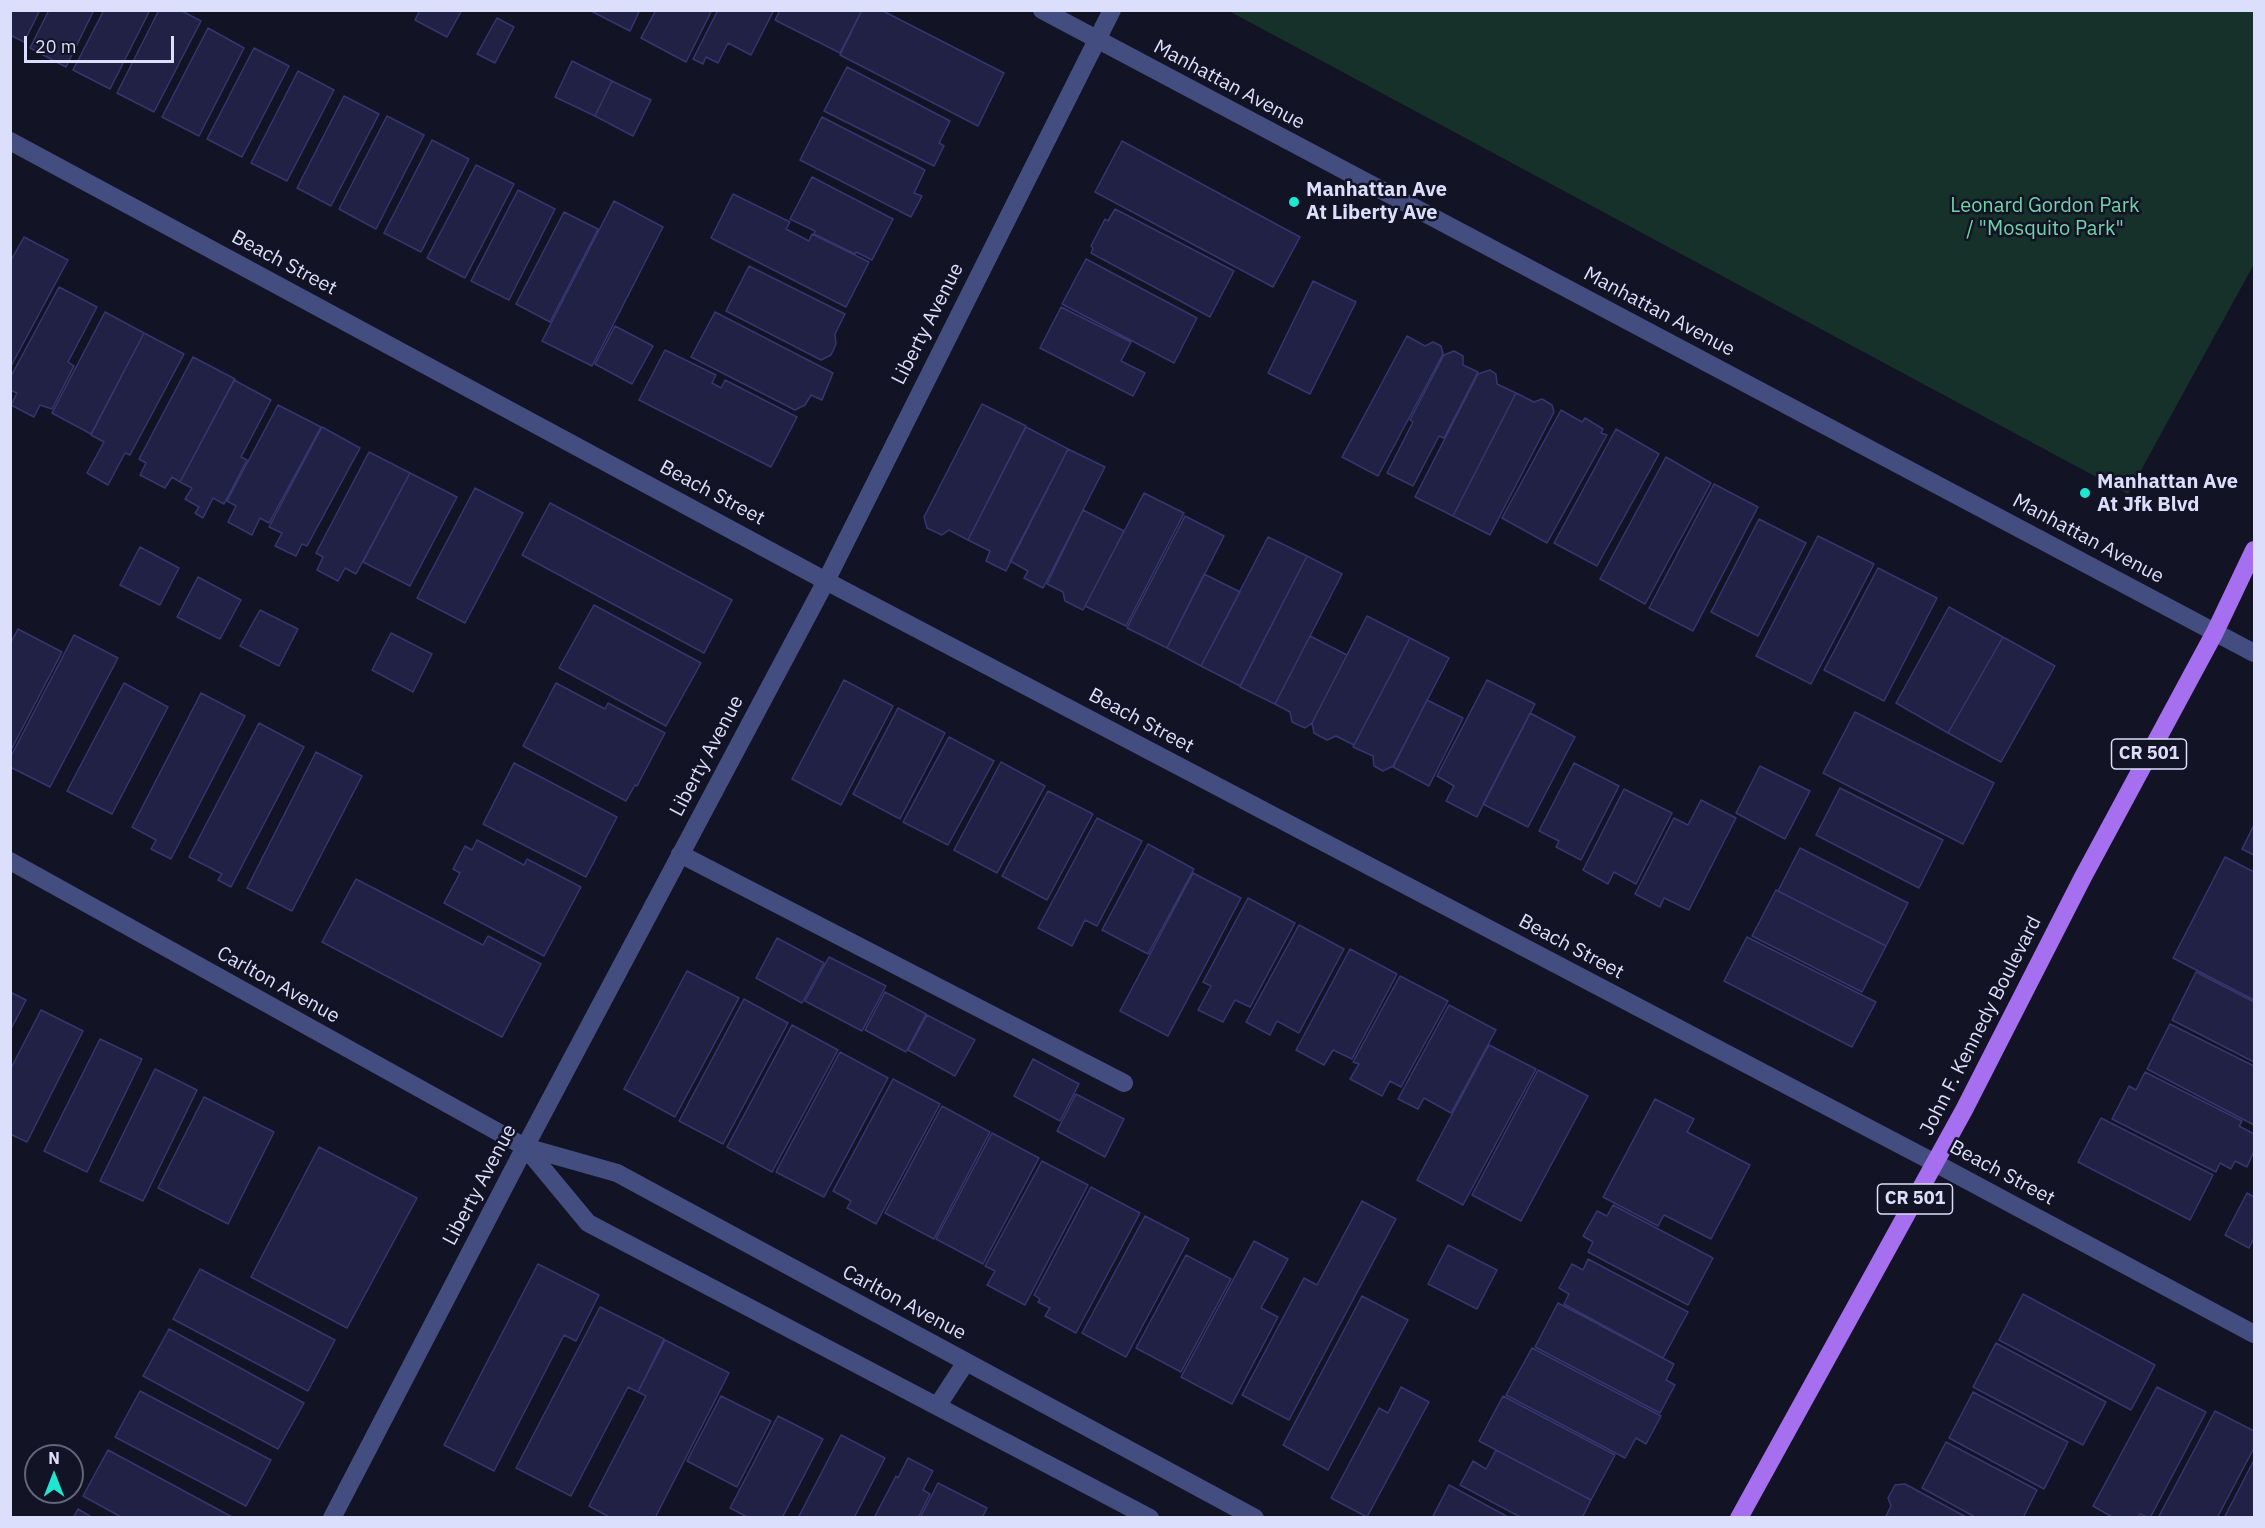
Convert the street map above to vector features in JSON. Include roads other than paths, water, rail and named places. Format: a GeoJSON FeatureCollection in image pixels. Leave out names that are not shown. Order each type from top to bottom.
{"type":"FeatureCollection","features":[{"type":"Feature","properties":{"kind":"main road","name":"John F. Kennedy Boulevard"},"geometry":{"type":"LineString","coordinates":[[1739,1518],[1935,1163],[2083,877],[2215,632],[2254,550]]}},
{"type":"Feature","properties":{"kind":"street","name":"Manhattan Avenue"},"geometry":{"type":"LineString","coordinates":[[1042,10],[2254,653]]}},
{"type":"Feature","properties":{"kind":"street","name":"Liberty Avenue"},"geometry":{"type":"LineString","coordinates":[[333,1518],[525,1148],[826,580],[1112,10]]}},
{"type":"Feature","properties":{"kind":"street","name":"Beach Street"},"geometry":{"type":"LineString","coordinates":[[10,141],[826,580],[1935,1163],[2254,1334]]}},
{"type":"Feature","properties":{"kind":"street"},"geometry":{"type":"LineString","coordinates":[[680,854],[1124,1083]]}},
{"type":"Feature","properties":{"kind":"street","name":"Carlton Avenue"},"geometry":{"type":"LineString","coordinates":[[10,861],[525,1148],[617,1173],[1255,1518]]}},
{"type":"Feature","properties":{"kind":"street","name":"Carlton Avenue"},"geometry":{"type":"LineString","coordinates":[[525,1148],[588,1223],[1150,1518]]}},
{"type":"Feature","properties":{"kind":"street"},"geometry":{"type":"LineString","coordinates":[[938,1405],[966,1362]]}},
{"type":"Feature","properties":{"kind":"place","name":"Manhattan Ave At Liberty Ave"},"geometry":{"type":"Point","coordinates":[1294,202]}},
{"type":"Feature","properties":{"kind":"place","name":"Manhattan Ave At Jfk Blvd"},"geometry":{"type":"Point","coordinates":[2085,493]}},
{"type":"Feature","properties":{"kind":"park label","name":"Leonard Gordon Park / \"Mosquito Park\""},"geometry":{"type":"Point","coordinates":[2045,218]}}]}
